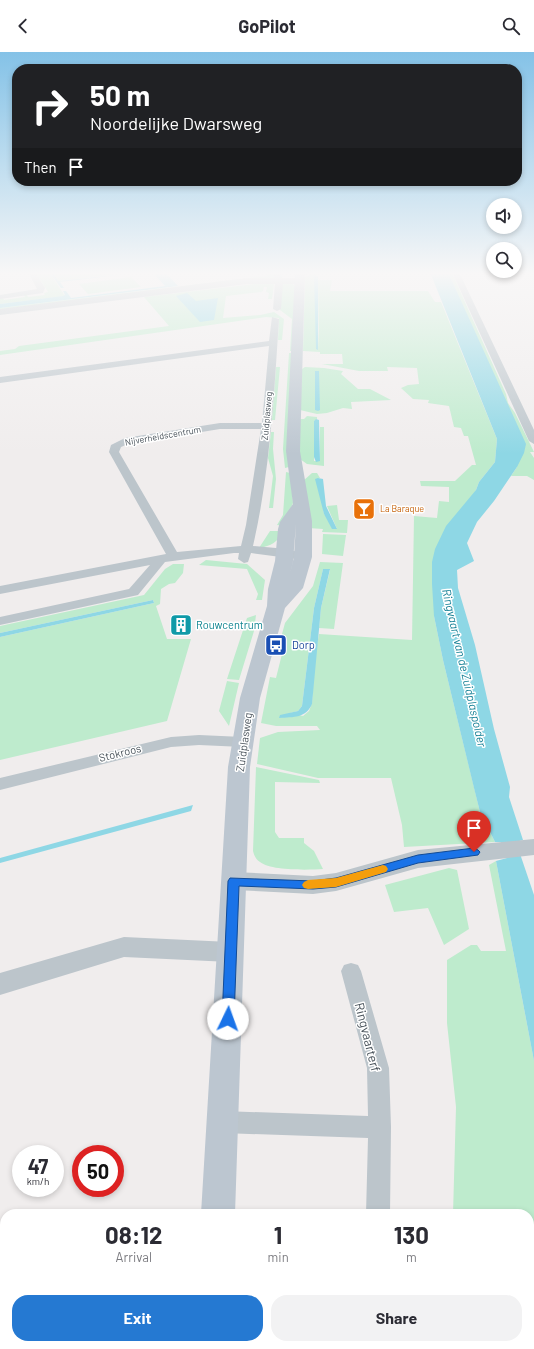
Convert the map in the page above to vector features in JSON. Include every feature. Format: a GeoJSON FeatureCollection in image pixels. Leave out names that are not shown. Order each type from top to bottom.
{"type":"FeatureCollection","features":[{"type":"Feature","properties":{"kind":"main road","name":"Zuidplasweg"},"geometry":{"type":"LineString","coordinates":[[276,606],[294,588],[298,579],[302,557],[304,521],[300,506],[293,451],[298,333]]}},
{"type":"Feature","properties":{"kind":"main road","name":"Zuidplasweg"},"geometry":{"type":"LineString","coordinates":[[218,1209],[239,767],[250,698],[276,606],[277,589],[284,557],[288,522],[300,506]]}},
{"type":"Feature","properties":{"kind":"street","name":"Zuidplasweg"},"geometry":{"type":"LineString","coordinates":[[244,555],[252,525],[266,426],[273,333]]}},
{"type":"Feature","properties":{"kind":"street"},"geometry":{"type":"LineString","coordinates":[[483,333],[534,441]]}},
{"type":"Feature","properties":{"kind":"street"},"geometry":{"type":"LineString","coordinates":[[0,380],[272,343]]}},
{"type":"Feature","properties":{"kind":"street","name":"Nijverheidscentrum"},"geometry":{"type":"LineString","coordinates":[[168,557],[114,452],[116,445],[125,441],[220,426],[266,426]]}},
{"type":"Feature","properties":{"kind":"street"},"geometry":{"type":"LineString","coordinates":[[0,590],[189,554],[302,557]]}},
{"type":"Feature","properties":{"kind":"street"},"geometry":{"type":"LineString","coordinates":[[0,621],[133,592],[168,557]]}},
{"type":"Feature","properties":{"kind":"street","name":"Stokroos"},"geometry":{"type":"LineString","coordinates":[[0,784],[166,742],[193,740],[242,742]]}},
{"type":"Feature","properties":{"kind":"street"},"geometry":{"type":"LineString","coordinates":[[234,881],[313,885],[336,882],[418,859],[528,848]]}},
{"type":"Feature","properties":{"kind":"street"},"geometry":{"type":"LineString","coordinates":[[0,984],[124,947],[230,952]]}},
{"type":"Feature","properties":{"kind":"street","name":"Ringvaarterf"},"geometry":{"type":"LineString","coordinates":[[351,971],[378,1068],[380,1127],[378,1209]]}},
{"type":"Feature","properties":{"kind":"street"},"geometry":{"type":"LineString","coordinates":[[223,1122],[380,1127]]}},
{"type":"Feature","properties":{"kind":"green space"},"geometry":{"type":"Polygon","coordinates":[[[120,333],[157,333],[0,355],[0,351],[15,349],[19,346],[120,333]]]}},
{"type":"Feature","properties":{"kind":"green space"},"geometry":{"type":"Polygon","coordinates":[[[278,333],[283,333],[282,340],[278,340],[278,333]]]}},
{"type":"Feature","properties":{"kind":"green space"},"geometry":{"type":"Polygon","coordinates":[[[291,333],[293,333],[292,351],[290,351],[291,333]]]}},
{"type":"Feature","properties":{"kind":"green space"},"geometry":{"type":"Polygon","coordinates":[[[303,333],[318,333],[319,349],[319,333],[453,333],[497,439],[495,462],[479,482],[434,616],[443,660],[480,812],[495,842],[404,847],[402,825],[391,778],[318,778],[257,764],[260,738],[278,732],[320,730],[317,726],[276,726],[261,723],[270,677],[276,678],[284,646],[279,645],[285,623],[313,586],[320,562],[343,563],[334,629],[319,628],[321,608],[330,570],[323,569],[314,608],[302,706],[298,711],[290,713],[303,716],[309,711],[312,703],[315,657],[319,634],[412,640],[414,516],[437,518],[439,501],[449,502],[449,487],[421,486],[420,481],[455,481],[472,465],[476,465],[468,436],[464,436],[461,428],[454,427],[449,406],[428,403],[429,400],[413,399],[401,388],[408,385],[419,384],[417,368],[387,367],[388,371],[359,371],[322,364],[343,364],[342,354],[320,354],[320,352],[303,351],[303,333]]]}},
{"type":"Feature","properties":{"kind":"green space"},"geometry":{"type":"Polygon","coordinates":[[[475,333],[479,333],[506,394],[508,403],[515,413],[534,452],[530,452],[534,458],[534,480],[527,476],[511,476],[517,467],[496,381],[475,333]]]}},
{"type":"Feature","properties":{"kind":"green space"},"geometry":{"type":"Polygon","coordinates":[[[289,353],[292,353],[289,467],[285,468],[283,449],[289,353]]]}},
{"type":"Feature","properties":{"kind":"green space"},"geometry":{"type":"Polygon","coordinates":[[[276,367],[280,367],[275,420],[272,420],[276,367]]]}},
{"type":"Feature","properties":{"kind":"green space"},"geometry":{"type":"Polygon","coordinates":[[[305,367],[343,371],[341,374],[358,389],[370,389],[391,400],[351,402],[352,409],[343,408],[327,413],[317,414],[300,410],[302,369],[305,367]]]}},
{"type":"Feature","properties":{"kind":"green space"},"geometry":{"type":"Polygon","coordinates":[[[307,416],[317,417],[314,421],[314,461],[320,461],[320,427],[324,427],[324,466],[307,464],[300,459],[300,419],[304,419],[307,416]]]}},
{"type":"Feature","properties":{"kind":"green space"},"geometry":{"type":"Polygon","coordinates":[[[271,432],[274,432],[273,449],[276,479],[273,508],[269,508],[273,476],[268,458],[271,432]]]}},
{"type":"Feature","properties":{"kind":"green space"},"geometry":{"type":"Polygon","coordinates":[[[286,472],[290,473],[293,503],[283,526],[277,525],[283,515],[286,472]]]}},
{"type":"Feature","properties":{"kind":"green space"},"geometry":{"type":"Polygon","coordinates":[[[312,473],[317,473],[320,478],[318,478],[324,514],[337,529],[327,506],[337,505],[339,520],[348,520],[347,533],[322,532],[323,529],[308,528],[303,481],[312,473]]]}},
{"type":"Feature","properties":{"kind":"green space"},"geometry":{"type":"Polygon","coordinates":[[[270,531],[283,531],[274,543],[259,548],[270,531]]]}},
{"type":"Feature","properties":{"kind":"green space"},"geometry":{"type":"Polygon","coordinates":[[[323,534],[346,535],[343,556],[322,554],[323,534]]]}},
{"type":"Feature","properties":{"kind":"green space"},"geometry":{"type":"Polygon","coordinates":[[[206,560],[247,564],[265,580],[262,600],[256,600],[258,594],[247,569],[199,565],[206,560]]]}},
{"type":"Feature","properties":{"kind":"green space"},"geometry":{"type":"Polygon","coordinates":[[[173,564],[184,564],[183,573],[175,583],[169,584],[161,589],[160,604],[156,606],[167,639],[191,639],[167,721],[0,760],[0,637],[154,603],[153,600],[0,633],[0,626],[144,595],[165,569],[173,564]]]}},
{"type":"Feature","properties":{"kind":"green space"},"geometry":{"type":"Polygon","coordinates":[[[256,615],[254,631],[239,680],[227,679],[247,618],[256,615]]]}},
{"type":"Feature","properties":{"kind":"green space"},"geometry":{"type":"Polygon","coordinates":[[[227,681],[239,683],[229,726],[219,711],[227,681]]]}},
{"type":"Feature","properties":{"kind":"green space"},"geometry":{"type":"Polygon","coordinates":[[[256,767],[319,780],[320,783],[275,782],[275,832],[279,838],[304,838],[304,843],[314,851],[323,869],[300,870],[273,867],[265,865],[256,859],[253,851],[256,767]]]}},
{"type":"Feature","properties":{"kind":"green space"},"geometry":{"type":"Polygon","coordinates":[[[496,861],[534,1061],[534,1209],[453,1209],[456,1107],[447,1023],[447,960],[471,945],[477,945],[481,951],[506,951],[489,865],[496,861]]]}},
{"type":"Feature","properties":{"kind":"green space"},"geometry":{"type":"Polygon","coordinates":[[[449,868],[457,870],[469,929],[444,945],[428,908],[394,912],[385,885],[449,868]]]}},
{"type":"Feature","properties":{"kind":"water"},"geometry":{"type":"Polygon","coordinates":[[[316,333],[318,333],[318,350],[316,349],[316,333]]]}},
{"type":"Feature","properties":{"kind":"water","name":"Ringvaart van de Zuidplaspolder"},"geometry":{"type":"Polygon","coordinates":[[[454,333],[475,333],[526,444],[524,453],[517,467],[494,501],[477,522],[467,543],[474,561],[457,570],[458,588],[475,645],[494,729],[510,787],[509,797],[523,840],[516,842],[534,895],[534,1061],[496,861],[507,858],[501,842],[495,842],[480,812],[443,660],[434,616],[432,584],[432,562],[435,549],[446,526],[476,490],[479,482],[495,462],[497,439],[454,333]]]}},
{"type":"Feature","properties":{"kind":"water"},"geometry":{"type":"Polygon","coordinates":[[[315,371],[319,371],[320,410],[318,411],[315,410],[315,371]]]}},
{"type":"Feature","properties":{"kind":"water"},"geometry":{"type":"Polygon","coordinates":[[[316,419],[319,420],[320,461],[316,462],[314,457],[314,421],[316,419]]]}},
{"type":"Feature","properties":{"kind":"water"},"geometry":{"type":"Polygon","coordinates":[[[315,479],[323,479],[326,506],[337,529],[332,529],[324,514],[315,479]]]}},
{"type":"Feature","properties":{"kind":"water"},"geometry":{"type":"Polygon","coordinates":[[[323,569],[330,569],[321,608],[312,704],[306,712],[299,716],[279,718],[280,715],[298,711],[302,706],[314,608],[323,569]]]}},
{"type":"Feature","properties":{"kind":"water"},"geometry":{"type":"Polygon","coordinates":[[[153,600],[154,603],[0,637],[0,633],[153,600]]]}},
{"type":"Feature","properties":{"kind":"water"},"geometry":{"type":"Polygon","coordinates":[[[193,805],[191,811],[0,863],[0,858],[193,805]]]}},
{"type":"Feature","properties":{"kind":"slow traffic"},"geometry":{"type":"LineString","coordinates":[[308,885],[336,882],[383,869]]}},
{"type":"Feature","properties":{"kind":"place","name":"La Baraque"},"geometry":{"type":"Point","coordinates":[364,509]}},
{"type":"Feature","properties":{"kind":"place","name":"Rouwcentrum"},"geometry":{"type":"Point","coordinates":[181,625]}},
{"type":"Feature","properties":{"kind":"place","name":"Dorp"},"geometry":{"type":"Point","coordinates":[276,645]}},
{"type":"Feature","properties":{"kind":"route"},"geometry":{"type":"LineString","coordinates":[[228,1019],[234,881],[313,885],[336,882],[418,859],[474,852]]}}]}
